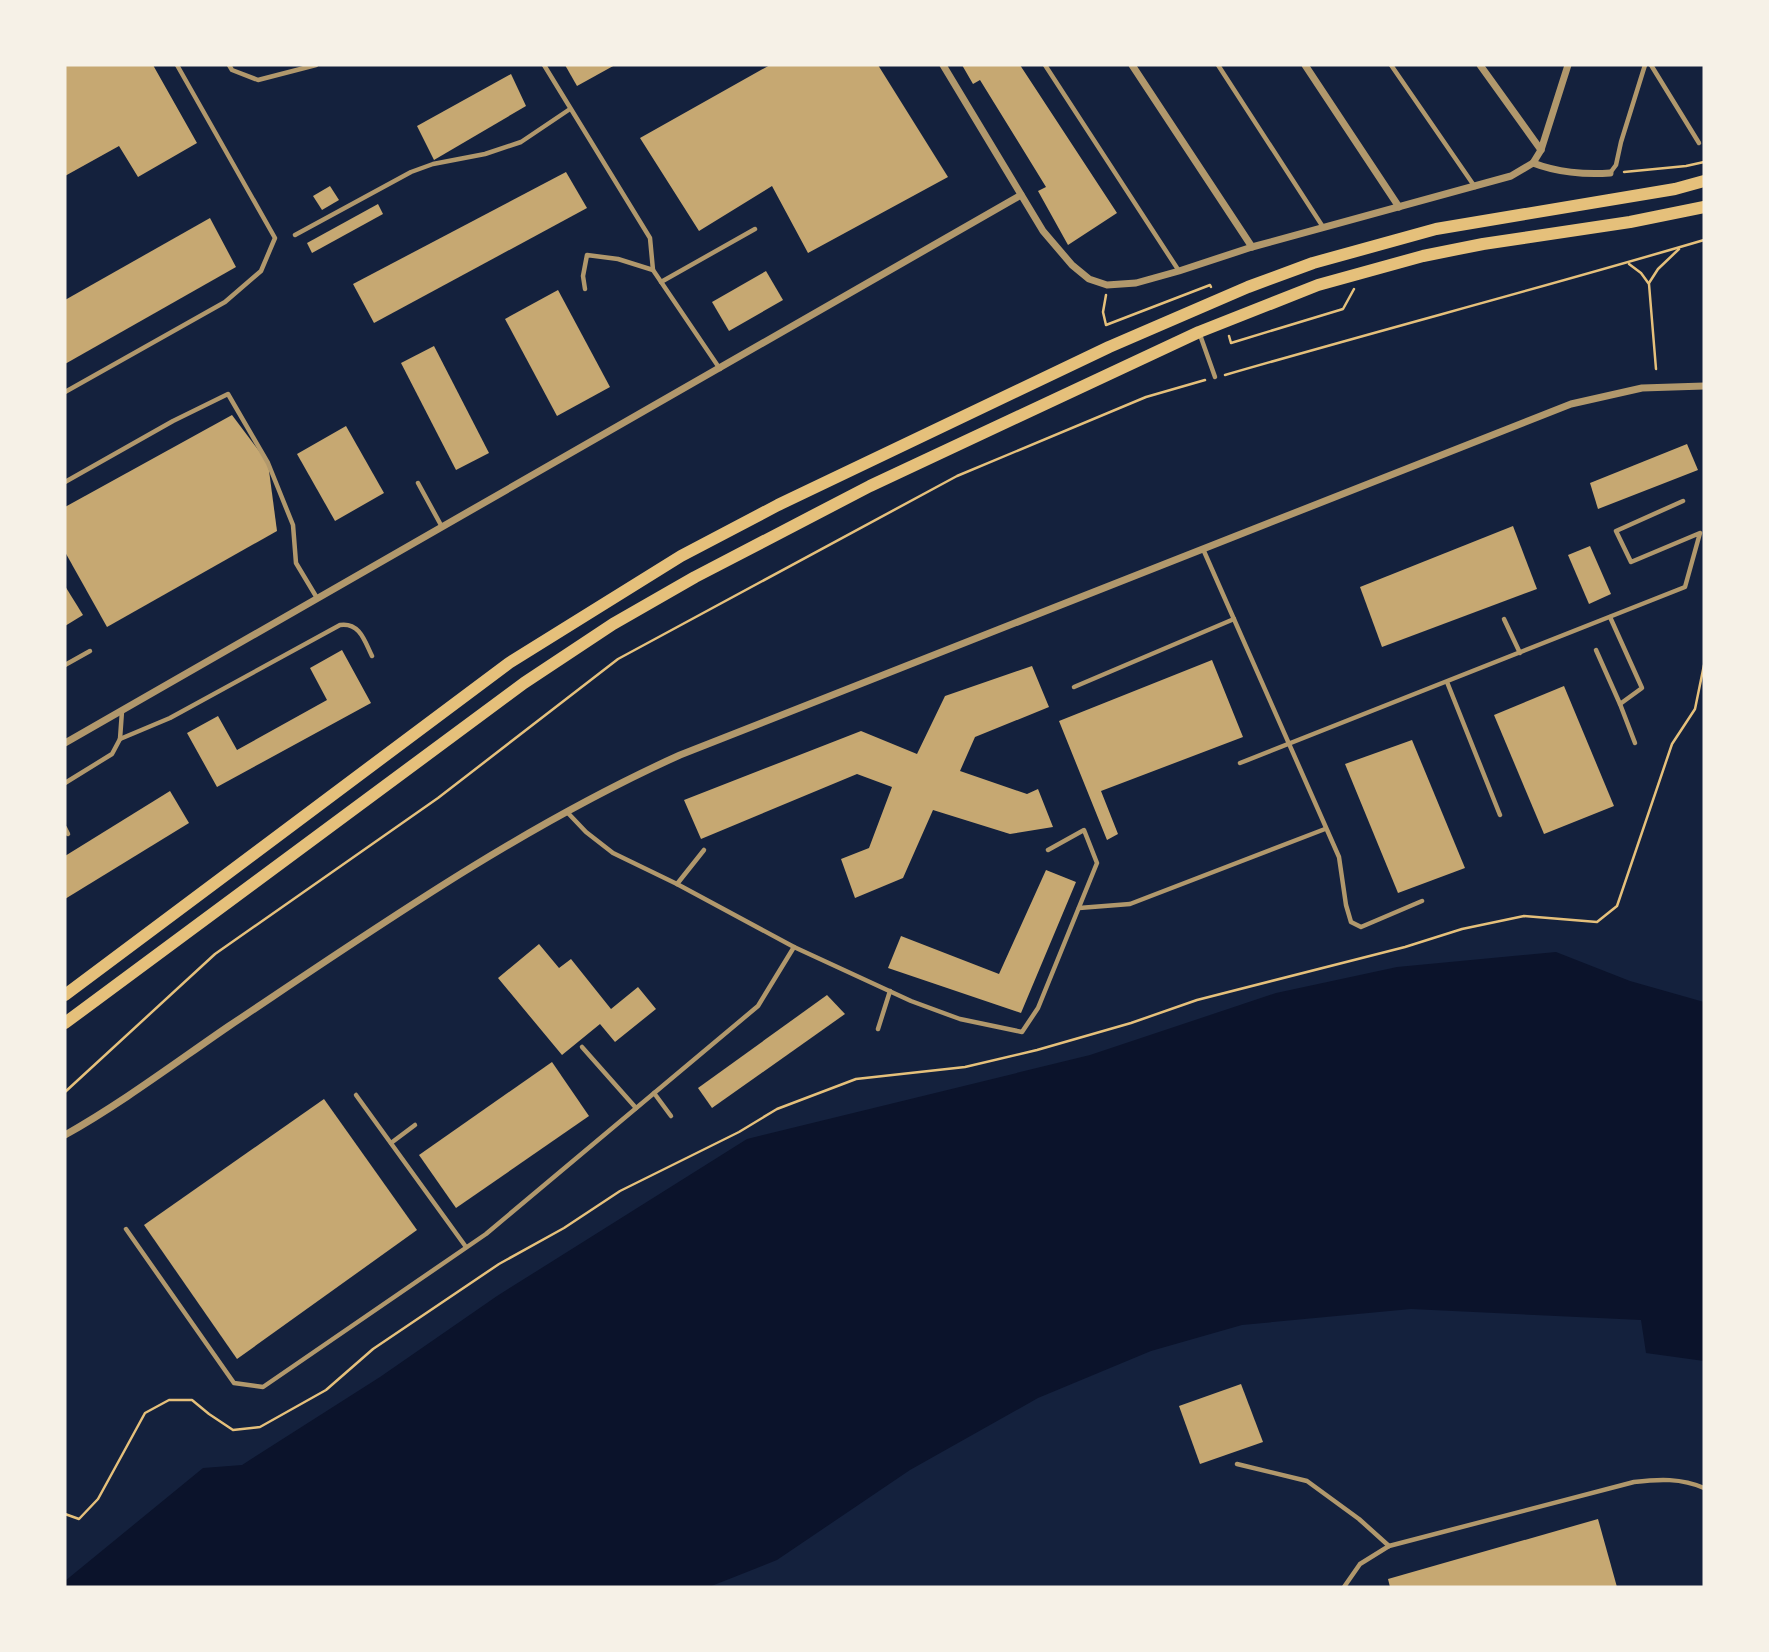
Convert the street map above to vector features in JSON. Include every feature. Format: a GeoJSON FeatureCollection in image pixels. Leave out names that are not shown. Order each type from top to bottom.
{"type":"FeatureCollection","features":[{"type":"Feature","properties":{"kind":"main road"},"geometry":{"type":"LineString","coordinates":[[65,995],[509,663],[681,556],[823,482],[1119,342],[1205,304],[1313,263],[1436,229],[1625,198],[1704,181]]}},
{"type":"Feature","properties":{"kind":"main road"},"geometry":{"type":"LineString","coordinates":[[65,1023],[524,682],[613,624],[695,577],[870,486],[1199,332],[1318,285],[1423,256],[1704,207]]}},
{"type":"Feature","properties":{"kind":"street"},"geometry":{"type":"LineString","coordinates":[[943,65],[1043,231],[1088,279],[1107,285],[1136,283],[1252,247],[1511,176],[1533,163],[1541,150],[1567,66]]}},
{"type":"Feature","properties":{"kind":"street"},"geometry":{"type":"LineString","coordinates":[[1132,65],[1252,247]]}},
{"type":"Feature","properties":{"kind":"street"},"geometry":{"type":"LineString","coordinates":[[1305,65],[1399,208]]}},
{"type":"Feature","properties":{"kind":"street"},"geometry":{"type":"LineString","coordinates":[[1480,65],[1541,150]]}},
{"type":"Feature","properties":{"kind":"street"},"geometry":{"type":"LineString","coordinates":[[1533,163],[1542,167],[1592,174],[1610,173]]}},
{"type":"Feature","properties":{"kind":"street"},"geometry":{"type":"LineString","coordinates":[[65,743],[1021,195]]}},
{"type":"Feature","properties":{"kind":"street"},"geometry":{"type":"LineString","coordinates":[[65,1135],[359,938],[492,855],[622,781],[680,755],[1571,404],[1642,388],[1704,386]]}},
{"type":"Feature","properties":{"kind":"lane"},"geometry":{"type":"LineString","coordinates":[[65,392],[225,302],[261,271],[275,237],[177,65]]}},
{"type":"Feature","properties":{"kind":"lane"},"geometry":{"type":"LineString","coordinates":[[229,65],[232,70],[258,80],[316,65]]}},
{"type":"Feature","properties":{"kind":"lane"},"geometry":{"type":"LineString","coordinates":[[544,65],[650,238],[653,270],[720,369]]}},
{"type":"Feature","properties":{"kind":"lane"},"geometry":{"type":"LineString","coordinates":[[1045,65],[1179,271]]}},
{"type":"Feature","properties":{"kind":"lane"},"geometry":{"type":"LineString","coordinates":[[1218,65],[1323,227]]}},
{"type":"Feature","properties":{"kind":"lane"},"geometry":{"type":"LineString","coordinates":[[1391,65],[1475,187]]}},
{"type":"Feature","properties":{"kind":"lane"},"geometry":{"type":"LineString","coordinates":[[1610,173],[1616,165],[1645,65]]}},
{"type":"Feature","properties":{"kind":"lane"},"geometry":{"type":"LineString","coordinates":[[1651,65],[1699,143]]}},
{"type":"Feature","properties":{"kind":"lane"},"geometry":{"type":"LineString","coordinates":[[295,235],[411,172],[433,164],[485,154],[521,142],[570,109]]}},
{"type":"Feature","properties":{"kind":"lane"},"geometry":{"type":"LineString","coordinates":[[661,282],[755,229]]}},
{"type":"Feature","properties":{"kind":"lane"},"geometry":{"type":"LineString","coordinates":[[585,289],[583,276],[587,255],[653,270]]}},
{"type":"Feature","properties":{"kind":"lane"},"geometry":{"type":"LineString","coordinates":[[1199,332],[1215,377]]}},
{"type":"Feature","properties":{"kind":"lane"},"geometry":{"type":"LineString","coordinates":[[65,482],[173,421],[228,394],[268,463],[293,525],[296,563],[318,598]]}},
{"type":"Feature","properties":{"kind":"lane"},"geometry":{"type":"LineString","coordinates":[[418,483],[442,528]]}},
{"type":"Feature","properties":{"kind":"lane"},"geometry":{"type":"LineString","coordinates":[[1240,763],[1685,587],[1700,533],[1630,562],[1616,531],[1683,501]]}},
{"type":"Feature","properties":{"kind":"lane"},"geometry":{"type":"LineString","coordinates":[[1203,549],[1339,857],[1351,922],[1361,927],[1422,901]]}},
{"type":"Feature","properties":{"kind":"lane"},"geometry":{"type":"LineString","coordinates":[[1610,617],[1642,688],[1620,704]]}},
{"type":"Feature","properties":{"kind":"lane"},"geometry":{"type":"LineString","coordinates":[[1074,687],[1234,618]]}},
{"type":"Feature","properties":{"kind":"lane"},"geometry":{"type":"LineString","coordinates":[[1504,619],[1520,653]]}},
{"type":"Feature","properties":{"kind":"lane"},"geometry":{"type":"LineString","coordinates":[[120,739],[170,718],[340,625],[356,627],[373,656]]}},
{"type":"Feature","properties":{"kind":"lane"},"geometry":{"type":"LineString","coordinates":[[1596,650],[1635,743]]}},
{"type":"Feature","properties":{"kind":"lane"},"geometry":{"type":"LineString","coordinates":[[65,665],[90,651]]}},
{"type":"Feature","properties":{"kind":"lane"},"geometry":{"type":"LineString","coordinates":[[1447,682],[1500,815]]}},
{"type":"Feature","properties":{"kind":"lane"},"geometry":{"type":"LineString","coordinates":[[65,783],[112,754],[120,739],[122,710]]}},
{"type":"Feature","properties":{"kind":"lane"},"geometry":{"type":"LineString","coordinates":[[567,812],[586,832],[613,853],[794,947],[890,991],[960,1019],[1022,1032],[1038,1008],[1097,863],[1084,830],[1048,849]]}},
{"type":"Feature","properties":{"kind":"lane"},"geometry":{"type":"LineString","coordinates":[[1079,908],[1130,904],[1325,829]]}},
{"type":"Feature","properties":{"kind":"lane"},"geometry":{"type":"LineString","coordinates":[[677,884],[704,850]]}},
{"type":"Feature","properties":{"kind":"lane"},"geometry":{"type":"LineString","coordinates":[[126,1229],[234,1383],[263,1387],[486,1234],[758,1006],[794,947]]}},
{"type":"Feature","properties":{"kind":"lane"},"geometry":{"type":"LineString","coordinates":[[878,1029],[890,991]]}},
{"type":"Feature","properties":{"kind":"lane"},"geometry":{"type":"LineString","coordinates":[[582,1047],[636,1108]]}},
{"type":"Feature","properties":{"kind":"lane"},"geometry":{"type":"LineString","coordinates":[[654,1093],[671,1116]]}},
{"type":"Feature","properties":{"kind":"lane"},"geometry":{"type":"LineString","coordinates":[[356,1095],[466,1247]]}},
{"type":"Feature","properties":{"kind":"lane"},"geometry":{"type":"LineString","coordinates":[[391,1143],[415,1125]]}},
{"type":"Feature","properties":{"kind":"lane"},"geometry":{"type":"LineString","coordinates":[[1237,1464],[1307,1481],[1359,1519],[1389,1546]]}},
{"type":"Feature","properties":{"kind":"lane"},"geometry":{"type":"LineString","coordinates":[[1343,1587],[1360,1564],[1389,1546],[1634,1482],[1662,1479],[1690,1482],[1704,1488]]}},
{"type":"Feature","properties":{"kind":"path"},"geometry":{"type":"LineString","coordinates":[[1610,173],[1704,162]]}},
{"type":"Feature","properties":{"kind":"path"},"geometry":{"type":"LineString","coordinates":[[65,1092],[215,954],[438,798],[618,659],[957,476],[1146,397],[1385,329],[1629,264],[1704,240]]}},
{"type":"Feature","properties":{"kind":"path"},"geometry":{"type":"LineString","coordinates":[[1649,284],[1658,269],[1682,247]]}},
{"type":"Feature","properties":{"kind":"path"},"geometry":{"type":"LineString","coordinates":[[1629,264],[1641,273],[1649,284],[1656,369]]}},
{"type":"Feature","properties":{"kind":"path"},"geometry":{"type":"LineString","coordinates":[[65,1514],[79,1519],[98,1499],[145,1413],[169,1400],[192,1400],[233,1430],[260,1427],[326,1390],[373,1349],[499,1264],[564,1228],[620,1191],[739,1132],[777,1109],[856,1079],[965,1067],[1037,1050],[1131,1023],[1197,1000],[1405,947],[1462,929],[1524,916],[1597,922],[1617,906],[1672,744],[1695,709],[1704,664]]}},
{"type":"Feature","properties":{"kind":"water"},"geometry":{"type":"Polygon","coordinates":[[[1556,952],[1630,981],[1704,1002],[1704,1361],[1646,1353],[1641,1320],[1411,1309],[1242,1325],[1151,1351],[1038,1398],[910,1470],[777,1560],[709,1587],[65,1587],[65,1581],[203,1468],[242,1465],[380,1377],[497,1296],[747,1139],[1090,1055],[1276,993],[1397,967],[1556,952]]]}},
{"type":"Feature","properties":{"kind":"building"},"geometry":{"type":"Polygon","coordinates":[[[65,65],[153,65],[197,143],[138,177],[119,146],[65,176],[65,65]]]}},
{"type":"Feature","properties":{"kind":"building"},"geometry":{"type":"Polygon","coordinates":[[[565,65],[615,65],[577,86],[565,65]]]}},
{"type":"Feature","properties":{"kind":"building"},"geometry":{"type":"Polygon","coordinates":[[[770,65],[878,65],[948,177],[808,253],[772,186],[699,231],[640,138],[770,65]]]}},
{"type":"Feature","properties":{"kind":"building"},"geometry":{"type":"Polygon","coordinates":[[[962,65],[1020,65],[1117,213],[1068,245],[1038,191],[1046,187],[980,80],[973,84],[962,65]]]}},
{"type":"Feature","properties":{"kind":"building"},"geometry":{"type":"Polygon","coordinates":[[[511,74],[526,106],[434,160],[417,126],[511,74]]]}},
{"type":"Feature","properties":{"kind":"building"},"geometry":{"type":"Polygon","coordinates":[[[566,172],[587,208],[374,323],[353,284],[566,172]]]}},
{"type":"Feature","properties":{"kind":"building"},"geometry":{"type":"Polygon","coordinates":[[[330,186],[339,200],[322,210],[313,196],[330,186]]]}},
{"type":"Feature","properties":{"kind":"building"},"geometry":{"type":"Polygon","coordinates":[[[378,204],[383,214],[312,253],[307,243],[378,204]]]}},
{"type":"Feature","properties":{"kind":"building"},"geometry":{"type":"Polygon","coordinates":[[[210,218],[236,267],[65,364],[65,300],[210,218]]]}},
{"type":"Feature","properties":{"kind":"building"},"geometry":{"type":"Polygon","coordinates":[[[766,271],[783,300],[729,331],[712,302],[766,271]]]}},
{"type":"Feature","properties":{"kind":"building"},"geometry":{"type":"Polygon","coordinates":[[[558,290],[610,387],[557,416],[505,319],[558,290]]]}},
{"type":"Feature","properties":{"kind":"building"},"geometry":{"type":"Polygon","coordinates":[[[434,346],[489,453],[456,470],[401,363],[434,346]]]}},
{"type":"Feature","properties":{"kind":"building"},"geometry":{"type":"Polygon","coordinates":[[[232,415],[268,463],[277,531],[107,627],[65,552],[65,507],[232,415]]]}},
{"type":"Feature","properties":{"kind":"building"},"geometry":{"type":"Polygon","coordinates":[[[346,426],[384,493],[335,521],[297,454],[346,426]]]}},
{"type":"Feature","properties":{"kind":"building"},"geometry":{"type":"Polygon","coordinates":[[[1687,444],[1698,470],[1598,509],[1590,483],[1687,444]]]}},
{"type":"Feature","properties":{"kind":"building"},"geometry":{"type":"Polygon","coordinates":[[[1513,526],[1537,589],[1382,647],[1360,587],[1513,526]]]}},
{"type":"Feature","properties":{"kind":"building"},"geometry":{"type":"Polygon","coordinates":[[[1590,546],[1611,594],[1589,604],[1568,555],[1590,546]]]}},
{"type":"Feature","properties":{"kind":"building"},"geometry":{"type":"Polygon","coordinates":[[[65,586],[83,615],[65,626],[65,586]]]}},
{"type":"Feature","properties":{"kind":"building"},"geometry":{"type":"Polygon","coordinates":[[[342,650],[371,703],[217,787],[187,733],[218,716],[237,750],[327,700],[310,668],[342,650]]]}},
{"type":"Feature","properties":{"kind":"building"},"geometry":{"type":"Polygon","coordinates":[[[1212,660],[1243,737],[1101,791],[1118,834],[1107,840],[1059,721],[1212,660]]]}},
{"type":"Feature","properties":{"kind":"building"},"geometry":{"type":"Polygon","coordinates":[[[1032,666],[1049,707],[975,737],[960,771],[1027,794],[1038,789],[1053,827],[1010,834],[933,810],[903,878],[855,898],[841,859],[869,848],[892,787],[857,774],[701,839],[684,800],[861,731],[917,754],[945,696],[1032,666]]]}},
{"type":"Feature","properties":{"kind":"building"},"geometry":{"type":"Polygon","coordinates":[[[1564,686],[1614,806],[1544,834],[1494,715],[1564,686]]]}},
{"type":"Feature","properties":{"kind":"building"},"geometry":{"type":"Polygon","coordinates":[[[1412,740],[1465,868],[1398,893],[1345,764],[1412,740]]]}},
{"type":"Feature","properties":{"kind":"building"},"geometry":{"type":"Polygon","coordinates":[[[170,791],[189,823],[65,899],[65,856],[170,791]]]}},
{"type":"Feature","properties":{"kind":"building"},"geometry":{"type":"Polygon","coordinates":[[[1046,870],[1076,882],[1021,1013],[888,968],[901,936],[999,974],[1046,870]]]}},
{"type":"Feature","properties":{"kind":"building"},"geometry":{"type":"Polygon","coordinates":[[[539,944],[559,968],[571,959],[611,1009],[638,987],[656,1009],[615,1042],[600,1024],[562,1055],[498,978],[539,944]]]}},
{"type":"Feature","properties":{"kind":"building"},"geometry":{"type":"Polygon","coordinates":[[[827,995],[845,1014],[712,1108],[698,1088],[827,995]]]}},
{"type":"Feature","properties":{"kind":"building"},"geometry":{"type":"Polygon","coordinates":[[[552,1062],[589,1116],[456,1208],[419,1155],[552,1062]]]}},
{"type":"Feature","properties":{"kind":"building"},"geometry":{"type":"Polygon","coordinates":[[[324,1099],[417,1230],[237,1359],[144,1225],[324,1099]]]}},
{"type":"Feature","properties":{"kind":"building"},"geometry":{"type":"Polygon","coordinates":[[[1241,1384],[1263,1442],[1200,1464],[1179,1406],[1241,1384]]]}},
{"type":"Feature","properties":{"kind":"building"},"geometry":{"type":"Polygon","coordinates":[[[1598,1519],[1617,1587],[1390,1587],[1388,1579],[1598,1519]]]}}]}
